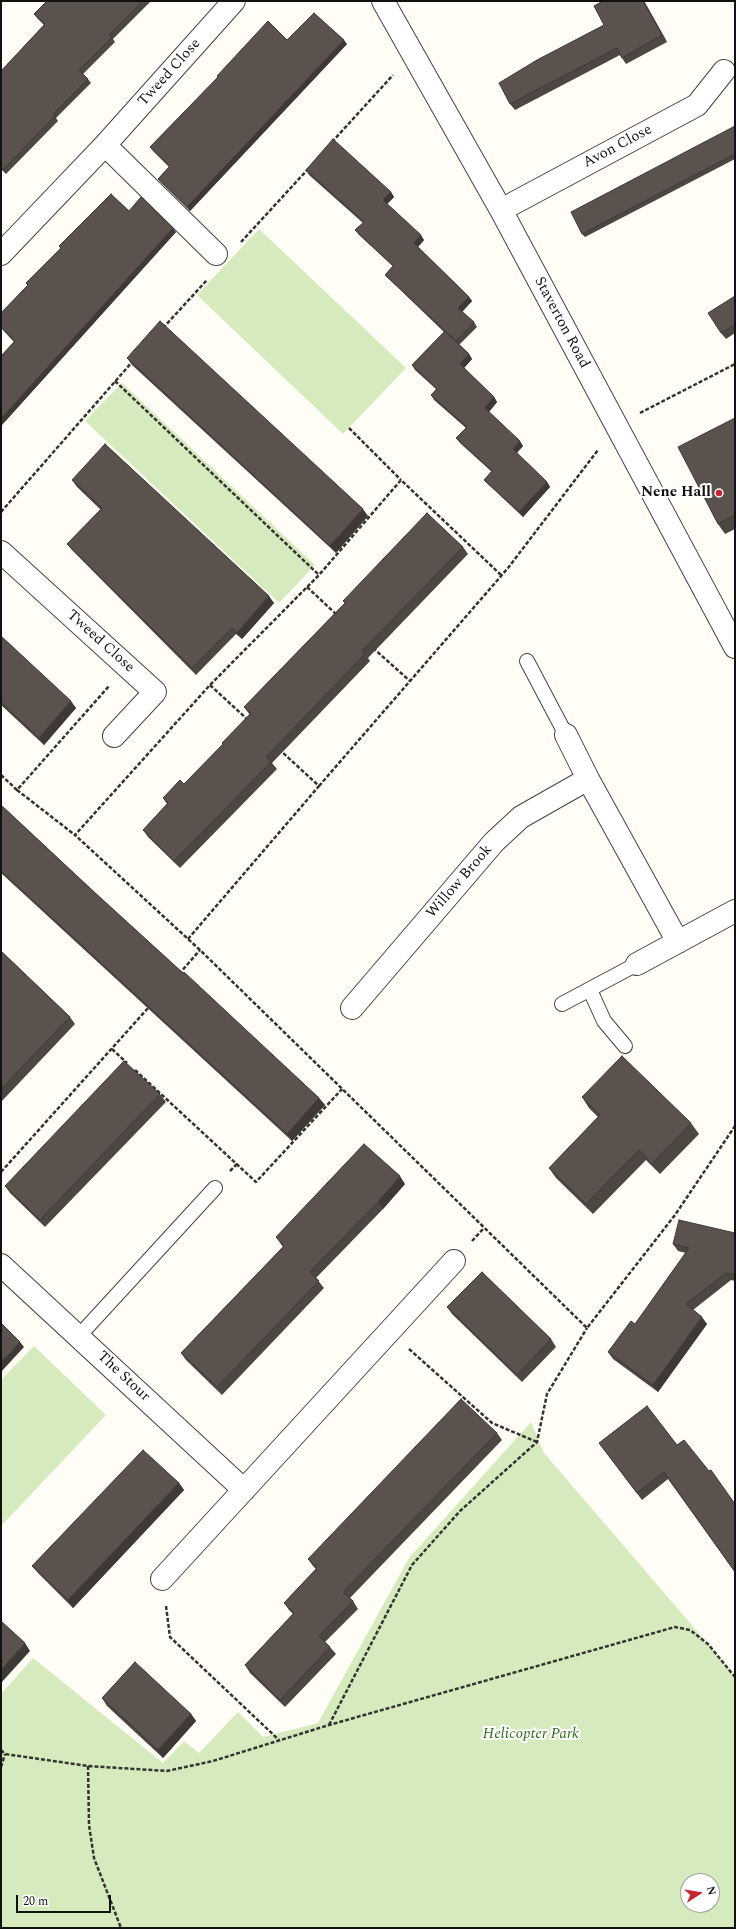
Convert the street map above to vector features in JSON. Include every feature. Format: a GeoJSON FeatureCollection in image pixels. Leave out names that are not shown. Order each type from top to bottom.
{"type":"FeatureCollection","features":[{"type":"Feature","properties":{"kind":"street","name":"Tweed Close"},"geometry":{"type":"LineString","coordinates":[[1,254],[105,144],[234,1]]}},
{"type":"Feature","properties":{"kind":"street","name":"Staverton Road"},"geometry":{"type":"LineString","coordinates":[[383,1],[501,210],[735,647]]}},
{"type":"Feature","properties":{"kind":"street","name":"Avon Close"},"geometry":{"type":"LineString","coordinates":[[501,210],[697,105],[724,71]]}},
{"type":"Feature","properties":{"kind":"street"},"geometry":{"type":"LineString","coordinates":[[105,144],[220,258]]}},
{"type":"Feature","properties":{"kind":"street","name":"Tweed Close"},"geometry":{"type":"LineString","coordinates":[[1,552],[155,692],[114,736]]}},
{"type":"Feature","properties":{"kind":"street"},"geometry":{"type":"LineString","coordinates":[[566,735],[588,779],[678,942]]}},
{"type":"Feature","properties":{"kind":"street","name":"Willow Brook"},"geometry":{"type":"LineString","coordinates":[[352,1008],[494,842],[521,817],[588,779]]}},
{"type":"Feature","properties":{"kind":"street"},"geometry":{"type":"LineString","coordinates":[[637,964],[735,912]]}},
{"type":"Feature","properties":{"kind":"street"},"geometry":{"type":"LineString","coordinates":[[162,1579],[454,1261]]}},
{"type":"Feature","properties":{"kind":"street","name":"The Stour"},"geometry":{"type":"LineString","coordinates":[[1,1265],[244,1490]]}},
{"type":"Feature","properties":{"kind":"lane"},"geometry":{"type":"LineString","coordinates":[[527,661],[566,735]]}},
{"type":"Feature","properties":{"kind":"lane"},"geometry":{"type":"LineString","coordinates":[[562,1004],[637,964]]}},
{"type":"Feature","properties":{"kind":"lane"},"geometry":{"type":"LineString","coordinates":[[590,990],[604,1021],[625,1046]]}},
{"type":"Feature","properties":{"kind":"lane"},"geometry":{"type":"LineString","coordinates":[[79,1336],[215,1188]]}},
{"type":"Feature","properties":{"kind":"path"},"geometry":{"type":"LineString","coordinates":[[328,146],[412,54]]}},
{"type":"Feature","properties":{"kind":"path"},"geometry":{"type":"LineString","coordinates":[[162,330],[220,258],[312,163]]}},
{"type":"Feature","properties":{"kind":"path"},"geometry":{"type":"LineString","coordinates":[[1,512],[136,358]]}},
{"type":"Feature","properties":{"kind":"path"},"geometry":{"type":"LineString","coordinates":[[188,939],[501,575],[616,426],[735,364]]}},
{"type":"Feature","properties":{"kind":"path"},"geometry":{"type":"LineString","coordinates":[[115,381],[319,574]]}},
{"type":"Feature","properties":{"kind":"path"},"geometry":{"type":"LineString","coordinates":[[349,428],[401,480],[501,575]]}},
{"type":"Feature","properties":{"kind":"path"},"geometry":{"type":"LineString","coordinates":[[75,835],[210,684],[319,574],[401,480]]}},
{"type":"Feature","properties":{"kind":"path"},"geometry":{"type":"LineString","coordinates":[[307,587],[341,618]]}},
{"type":"Feature","properties":{"kind":"path"},"geometry":{"type":"LineString","coordinates":[[370,645],[410,681]]}},
{"type":"Feature","properties":{"kind":"path"},"geometry":{"type":"LineString","coordinates":[[17,790],[127,666]]}},
{"type":"Feature","properties":{"kind":"path"},"geometry":{"type":"LineString","coordinates":[[210,684],[250,722]]}},
{"type":"Feature","properties":{"kind":"path"},"geometry":{"type":"LineString","coordinates":[[279,749],[319,786]]}},
{"type":"Feature","properties":{"kind":"path"},"geometry":{"type":"LineString","coordinates":[[1,775],[17,790],[75,835],[200,950],[587,1328]]}},
{"type":"Feature","properties":{"kind":"path"},"geometry":{"type":"LineString","coordinates":[[174,979],[200,950]]}},
{"type":"Feature","properties":{"kind":"path"},"geometry":{"type":"LineString","coordinates":[[1,1172],[153,1003]]}},
{"type":"Feature","properties":{"kind":"path"},"geometry":{"type":"LineString","coordinates":[[112,1049],[129,1065]]}},
{"type":"Feature","properties":{"kind":"path"},"geometry":{"type":"LineString","coordinates":[[134,1070],[256,1182],[342,1089]]}},
{"type":"Feature","properties":{"kind":"path"},"geometry":{"type":"LineString","coordinates":[[329,1725],[412,1565],[460,1511],[537,1442],[547,1394],[587,1328],[675,1215],[735,1126]]}},
{"type":"Feature","properties":{"kind":"path"},"geometry":{"type":"LineString","coordinates":[[389,1331],[492,1423],[537,1442]]}},
{"type":"Feature","properties":{"kind":"path"},"geometry":{"type":"LineString","coordinates":[[162,1579],[170,1637],[279,1740]]}},
{"type":"Feature","properties":{"kind":"path"},"geometry":{"type":"LineString","coordinates":[[1,1750],[5,1754],[88,1766],[168,1772],[675,1627],[690,1630],[708,1644],[735,1677]]}},
{"type":"Feature","properties":{"kind":"path"},"geometry":{"type":"LineString","coordinates":[[1,1767],[5,1754]]}},
{"type":"Feature","properties":{"kind":"path"},"geometry":{"type":"LineString","coordinates":[[88,1766],[89,1825],[94,1858],[121,1928]]}},
{"type":"Feature","properties":{"kind":"green space"},"geometry":{"type":"Polygon","coordinates":[[[259,229],[406,368],[343,434],[197,295],[259,229]]]}},
{"type":"Feature","properties":{"kind":"green space"},"geometry":{"type":"Polygon","coordinates":[[[122,383],[315,565],[279,603],[85,421],[122,383]]]}},
{"type":"Feature","properties":{"kind":"green space"},"geometry":{"type":"Polygon","coordinates":[[[34,1346],[106,1415],[1,1526],[1,1380],[34,1346]]]}},
{"type":"Feature","properties":{"kind":"green space","name":"Helicopter Park"},"geometry":{"type":"Polygon","coordinates":[[[531,1422],[544,1453],[735,1677],[735,1928],[1,1928],[1,1694],[33,1658],[163,1763],[184,1741],[199,1753],[238,1712],[263,1737],[318,1723],[409,1558],[531,1422]]]}},
{"type":"Feature","properties":{"kind":"building"},"geometry":{"type":"Polygon","coordinates":[[[47,1],[143,1],[109,35],[112,37],[79,70],[88,79],[53,114],[55,116],[3,170],[1,167],[1,71],[45,24],[34,14],[47,1]]]}},
{"type":"Feature","properties":{"kind":"building"},"geometry":{"type":"Polygon","coordinates":[[[603,1],[643,1],[662,35],[622,58],[617,48],[510,104],[499,83],[537,60],[604,25],[594,6],[603,1]]]}},
{"type":"Feature","properties":{"kind":"building"},"geometry":{"type":"Polygon","coordinates":[[[314,13],[344,40],[187,207],[158,179],[170,166],[150,147],[218,77],[217,76],[268,21],[287,40],[314,13]]]}},
{"type":"Feature","properties":{"kind":"building"},"geometry":{"type":"Polygon","coordinates":[[[735,126],[735,154],[582,234],[571,212],[735,126]]]}},
{"type":"Feature","properties":{"kind":"building"},"geometry":{"type":"Polygon","coordinates":[[[333,139],[391,192],[383,200],[421,235],[414,243],[469,297],[458,308],[474,322],[456,341],[385,275],[393,266],[355,230],[364,222],[306,170],[333,139]]]}},
{"type":"Feature","properties":{"kind":"building"},"geometry":{"type":"Polygon","coordinates":[[[111,194],[129,211],[141,197],[173,228],[1,419],[1,356],[15,341],[1,327],[1,313],[28,285],[26,283],[61,248],[59,246],[111,194]]]}},
{"type":"Feature","properties":{"kind":"building"},"geometry":{"type":"Polygon","coordinates":[[[735,296],[735,325],[721,333],[708,313],[735,296]]]}},
{"type":"Feature","properties":{"kind":"building"},"geometry":{"type":"Polygon","coordinates":[[[160,321],[363,509],[330,546],[127,358],[160,321]]]}},
{"type":"Feature","properties":{"kind":"building"},"geometry":{"type":"Polygon","coordinates":[[[445,331],[469,354],[460,364],[494,397],[485,408],[520,441],[513,449],[547,482],[519,512],[484,480],[492,471],[456,438],[467,427],[431,395],[437,389],[412,365],[445,331]]]}},
{"type":"Feature","properties":{"kind":"building","name":"Nene Hall"},"geometry":{"type":"Polygon","coordinates":[[[735,418],[735,515],[718,524],[678,447],[735,418]]]}},
{"type":"Feature","properties":{"kind":"building"},"geometry":{"type":"Polygon","coordinates":[[[105,444],[269,596],[237,633],[232,628],[192,668],[67,544],[102,508],[72,480],[105,444]]]}},
{"type":"Feature","properties":{"kind":"building"},"geometry":{"type":"Polygon","coordinates":[[[427,513],[463,547],[362,651],[365,654],[266,757],[271,762],[174,861],[143,830],[168,803],[163,798],[180,780],[184,784],[223,744],[222,743],[251,713],[244,707],[345,603],[343,601],[427,513]]]}},
{"type":"Feature","properties":{"kind":"building"},"geometry":{"type":"Polygon","coordinates":[[[1,636],[71,701],[39,738],[1,702],[1,636]]]}},
{"type":"Feature","properties":{"kind":"building"},"geometry":{"type":"Polygon","coordinates":[[[1,805],[319,1098],[287,1134],[1,871],[1,805]]]}},
{"type":"Feature","properties":{"kind":"building"},"geometry":{"type":"Polygon","coordinates":[[[1,951],[70,1017],[1,1089],[1,951]]]}},
{"type":"Feature","properties":{"kind":"building"},"geometry":{"type":"Polygon","coordinates":[[[622,1056],[691,1123],[652,1164],[639,1150],[586,1204],[549,1168],[600,1115],[582,1097],[622,1056]]]}},
{"type":"Feature","properties":{"kind":"building"},"geometry":{"type":"Polygon","coordinates":[[[124,1061],[160,1094],[40,1220],[5,1186],[124,1061]]]}},
{"type":"Feature","properties":{"kind":"building"},"geometry":{"type":"Polygon","coordinates":[[[364,1144],[400,1176],[378,1202],[310,1272],[319,1281],[217,1387],[181,1353],[284,1246],[276,1237],[364,1144]]]}},
{"type":"Feature","properties":{"kind":"building"},"geometry":{"type":"Polygon","coordinates":[[[679,1220],[735,1233],[735,1275],[726,1273],[686,1304],[702,1317],[653,1385],[608,1352],[631,1321],[635,1324],[689,1248],[673,1244],[679,1220]]]}},
{"type":"Feature","properties":{"kind":"building"},"geometry":{"type":"Polygon","coordinates":[[[482,1272],[551,1339],[517,1375],[447,1307],[482,1272]]]}},
{"type":"Feature","properties":{"kind":"building"},"geometry":{"type":"Polygon","coordinates":[[[1,1323],[20,1342],[1,1362],[1,1323]]]}},
{"type":"Feature","properties":{"kind":"building"},"geometry":{"type":"Polygon","coordinates":[[[461,1399],[497,1433],[343,1592],[353,1601],[319,1636],[330,1647],[280,1700],[245,1665],[294,1613],[284,1603],[317,1568],[308,1559],[461,1399]]]}},
{"type":"Feature","properties":{"kind":"building"},"geometry":{"type":"Polygon","coordinates":[[[647,1406],[677,1445],[684,1440],[709,1471],[711,1470],[735,1504],[735,1572],[664,1472],[637,1493],[599,1443],[647,1406]]]}},
{"type":"Feature","properties":{"kind":"building"},"geometry":{"type":"Polygon","coordinates":[[[143,1450],[179,1483],[68,1600],[32,1566],[143,1450]]]}},
{"type":"Feature","properties":{"kind":"building"},"geometry":{"type":"Polygon","coordinates":[[[1,1621],[25,1643],[1,1670],[1,1621]]]}},
{"type":"Feature","properties":{"kind":"building"},"geometry":{"type":"Polygon","coordinates":[[[135,1662],[191,1714],[158,1750],[102,1698],[135,1662]]]}},
{"type":"Feature","properties":{"kind":"place","name":"Nene Hall"},"geometry":{"type":"Point","coordinates":[719,493]}}]}
